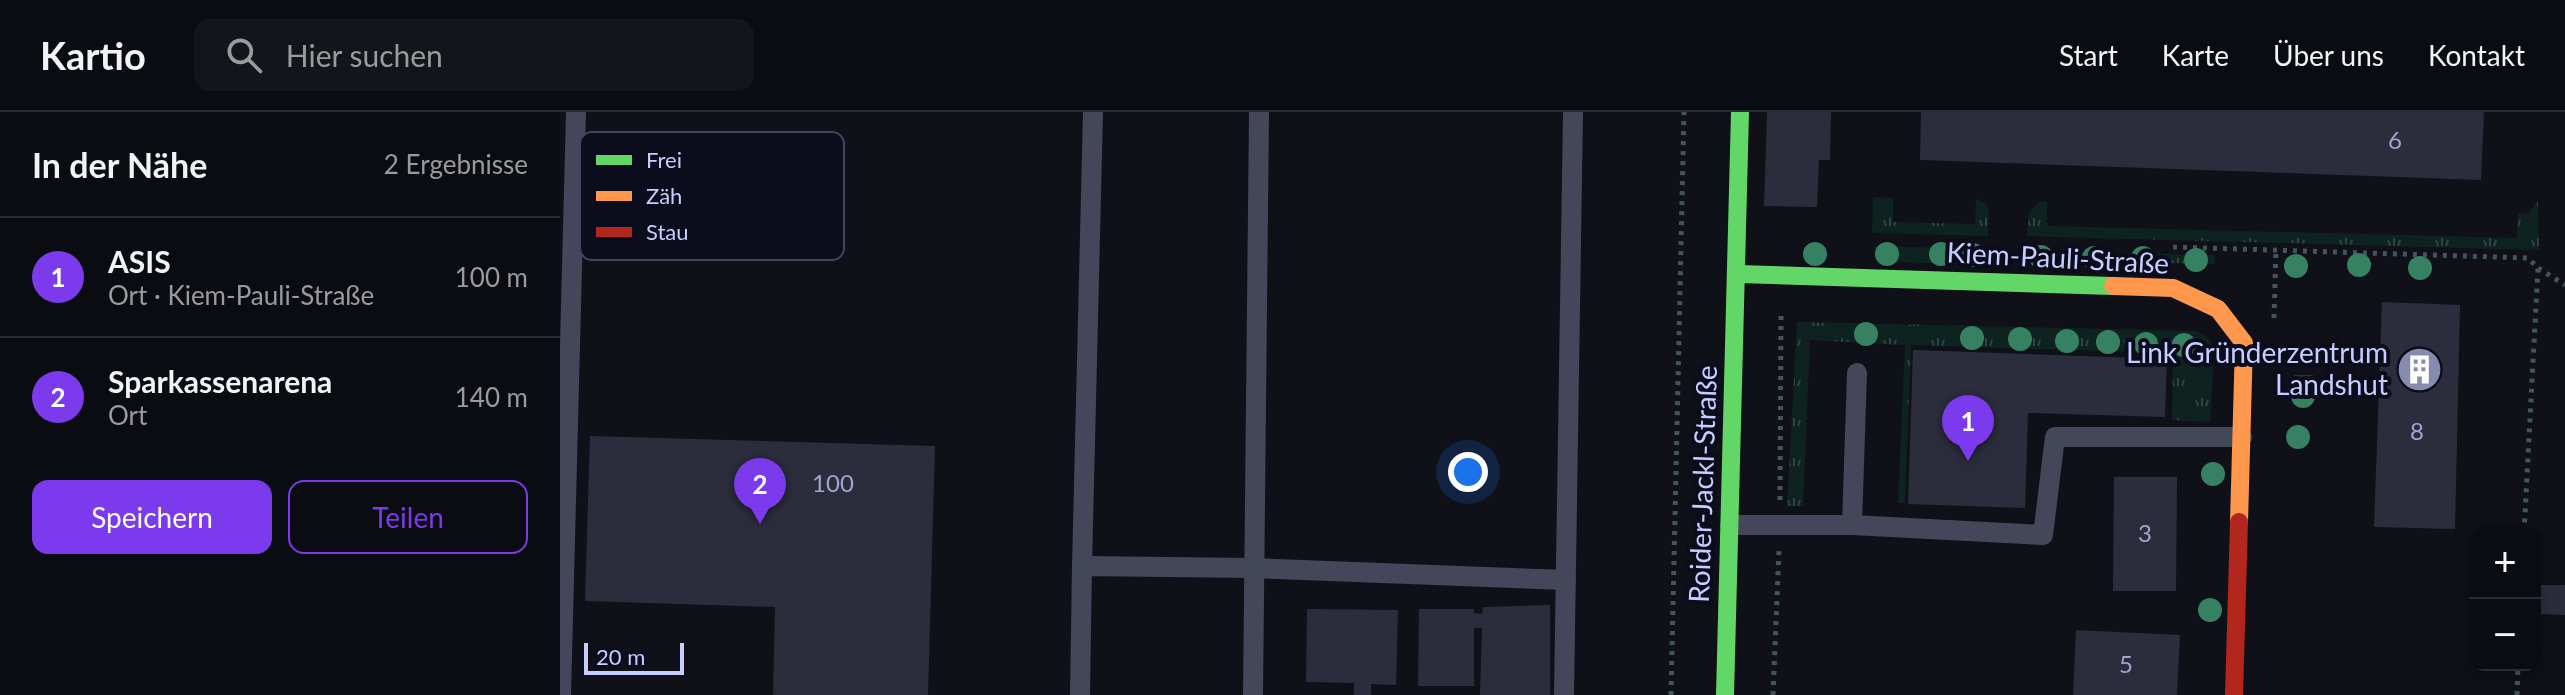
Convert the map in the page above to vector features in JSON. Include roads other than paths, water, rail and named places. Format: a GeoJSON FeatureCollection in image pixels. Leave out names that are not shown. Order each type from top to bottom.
{"type":"FeatureCollection","features":[{"type":"Feature","properties":{"kind":"street","name":"Roider-Jackl-Straße"},"geometry":{"type":"LineString","coordinates":[[1725,695],[1740,112]]}},
{"type":"Feature","properties":{"kind":"street","name":"Kiem-Pauli-Straße"},"geometry":{"type":"LineString","coordinates":[[1738,274],[2173,288],[2218,309],[2244,343],[2234,695]]}},
{"type":"Feature","properties":{"kind":"lane"},"geometry":{"type":"LineString","coordinates":[[561,695],[576,112]]}},
{"type":"Feature","properties":{"kind":"lane"},"geometry":{"type":"LineString","coordinates":[[1080,695],[1093,112]]}},
{"type":"Feature","properties":{"kind":"lane"},"geometry":{"type":"LineString","coordinates":[[1253,695],[1259,112]]}},
{"type":"Feature","properties":{"kind":"lane"},"geometry":{"type":"LineString","coordinates":[[1564,695],[1573,112]]}},
{"type":"Feature","properties":{"kind":"lane"},"geometry":{"type":"LineString","coordinates":[[1852,525],[1857,373]]}},
{"type":"Feature","properties":{"kind":"lane"},"geometry":{"type":"LineString","coordinates":[[1730,525],[1852,525],[2043,535],[2055,437],[2242,437]]}},
{"type":"Feature","properties":{"kind":"lane"},"geometry":{"type":"LineString","coordinates":[[1082,566],[1252,568],[1566,580]]}},
{"type":"Feature","properties":{"kind":"place","name":"Link Gründerzentrum Landshut"},"geometry":{"type":"Point","coordinates":[2419,369]}},
{"type":"Feature","properties":{"kind":"place","name":"ASIS"},"geometry":{"type":"Point","coordinates":[1968,461]}},
{"type":"Feature","properties":{"kind":"place","name":"Sparkassenarena"},"geometry":{"type":"Point","coordinates":[760,524]}}]}
